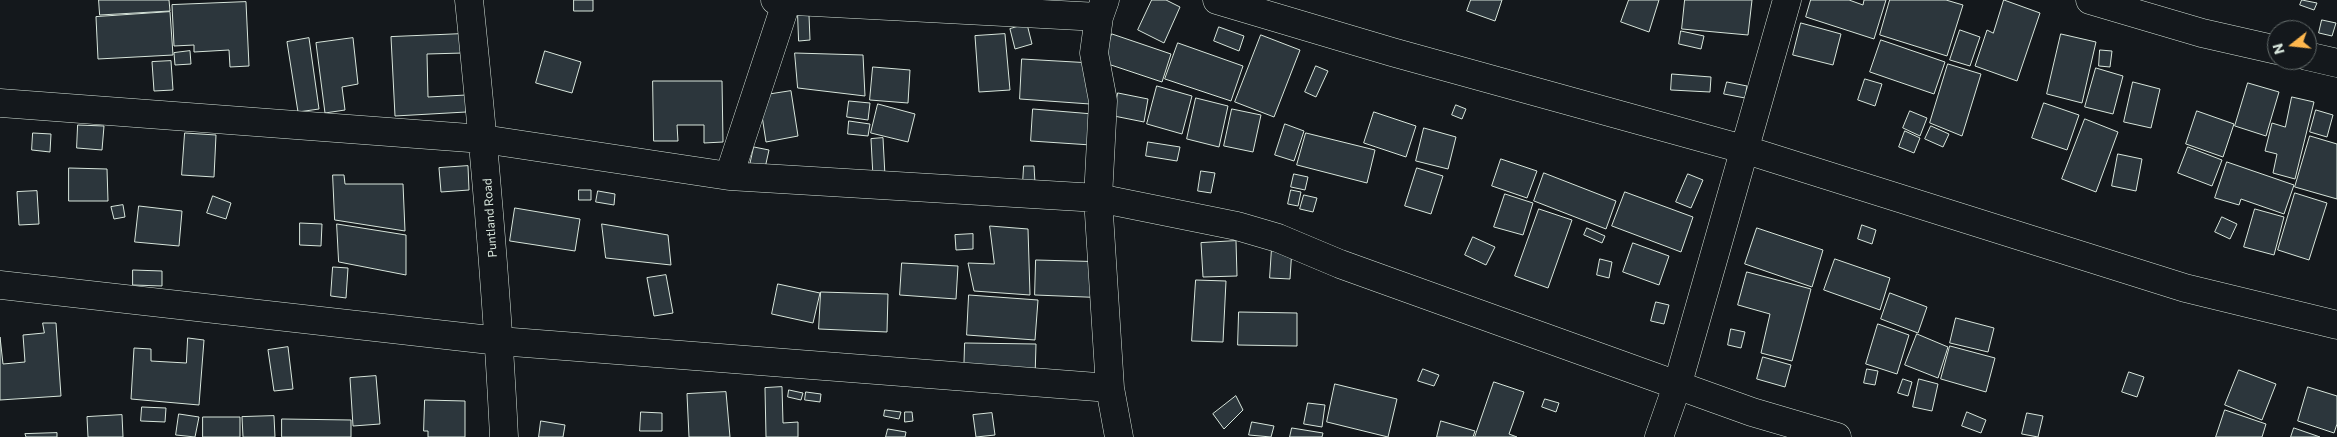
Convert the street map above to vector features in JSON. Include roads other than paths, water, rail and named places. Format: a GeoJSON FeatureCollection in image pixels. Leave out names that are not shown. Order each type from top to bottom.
{"type":"FeatureCollection","features":[{"type":"Feature","properties":{"kind":"street","name":"Puntland Road"},"geometry":{"type":"LineString","coordinates":[[469,0],[483,139],[499,341],[504,437]]}},
{"type":"Feature","properties":{"kind":"street"},"geometry":{"type":"LineString","coordinates":[[1217,0],[1392,52],[1743,149],[2185,288],[2337,325]]}},
{"type":"Feature","properties":{"kind":"street"},"geometry":{"type":"LineString","coordinates":[[1659,437],[1678,384],[1743,149],[1787,0]]}},
{"type":"Feature","properties":{"kind":"street"},"geometry":{"type":"LineString","coordinates":[[2090,0],[2202,33],[2267,48]]}},
{"type":"Feature","properties":{"kind":"street"},"geometry":{"type":"LineString","coordinates":[[729,176],[783,1],[1102,9],[1094,53],[1103,101],[1098,198],[1110,388],[1119,437]]}},
{"type":"Feature","properties":{"kind":"street"},"geometry":{"type":"LineString","coordinates":[[2317,58],[2337,63]]}},
{"type":"Feature","properties":{"kind":"street"},"geometry":{"type":"LineString","coordinates":[[0,103],[483,139],[729,176],[1098,198],[1237,226],[1278,238],[1340,264],[1752,412],[1837,437]]}},
{"type":"Feature","properties":{"kind":"street"},"geometry":{"type":"LineString","coordinates":[[0,285],[499,341],[1110,388]]}}]}
